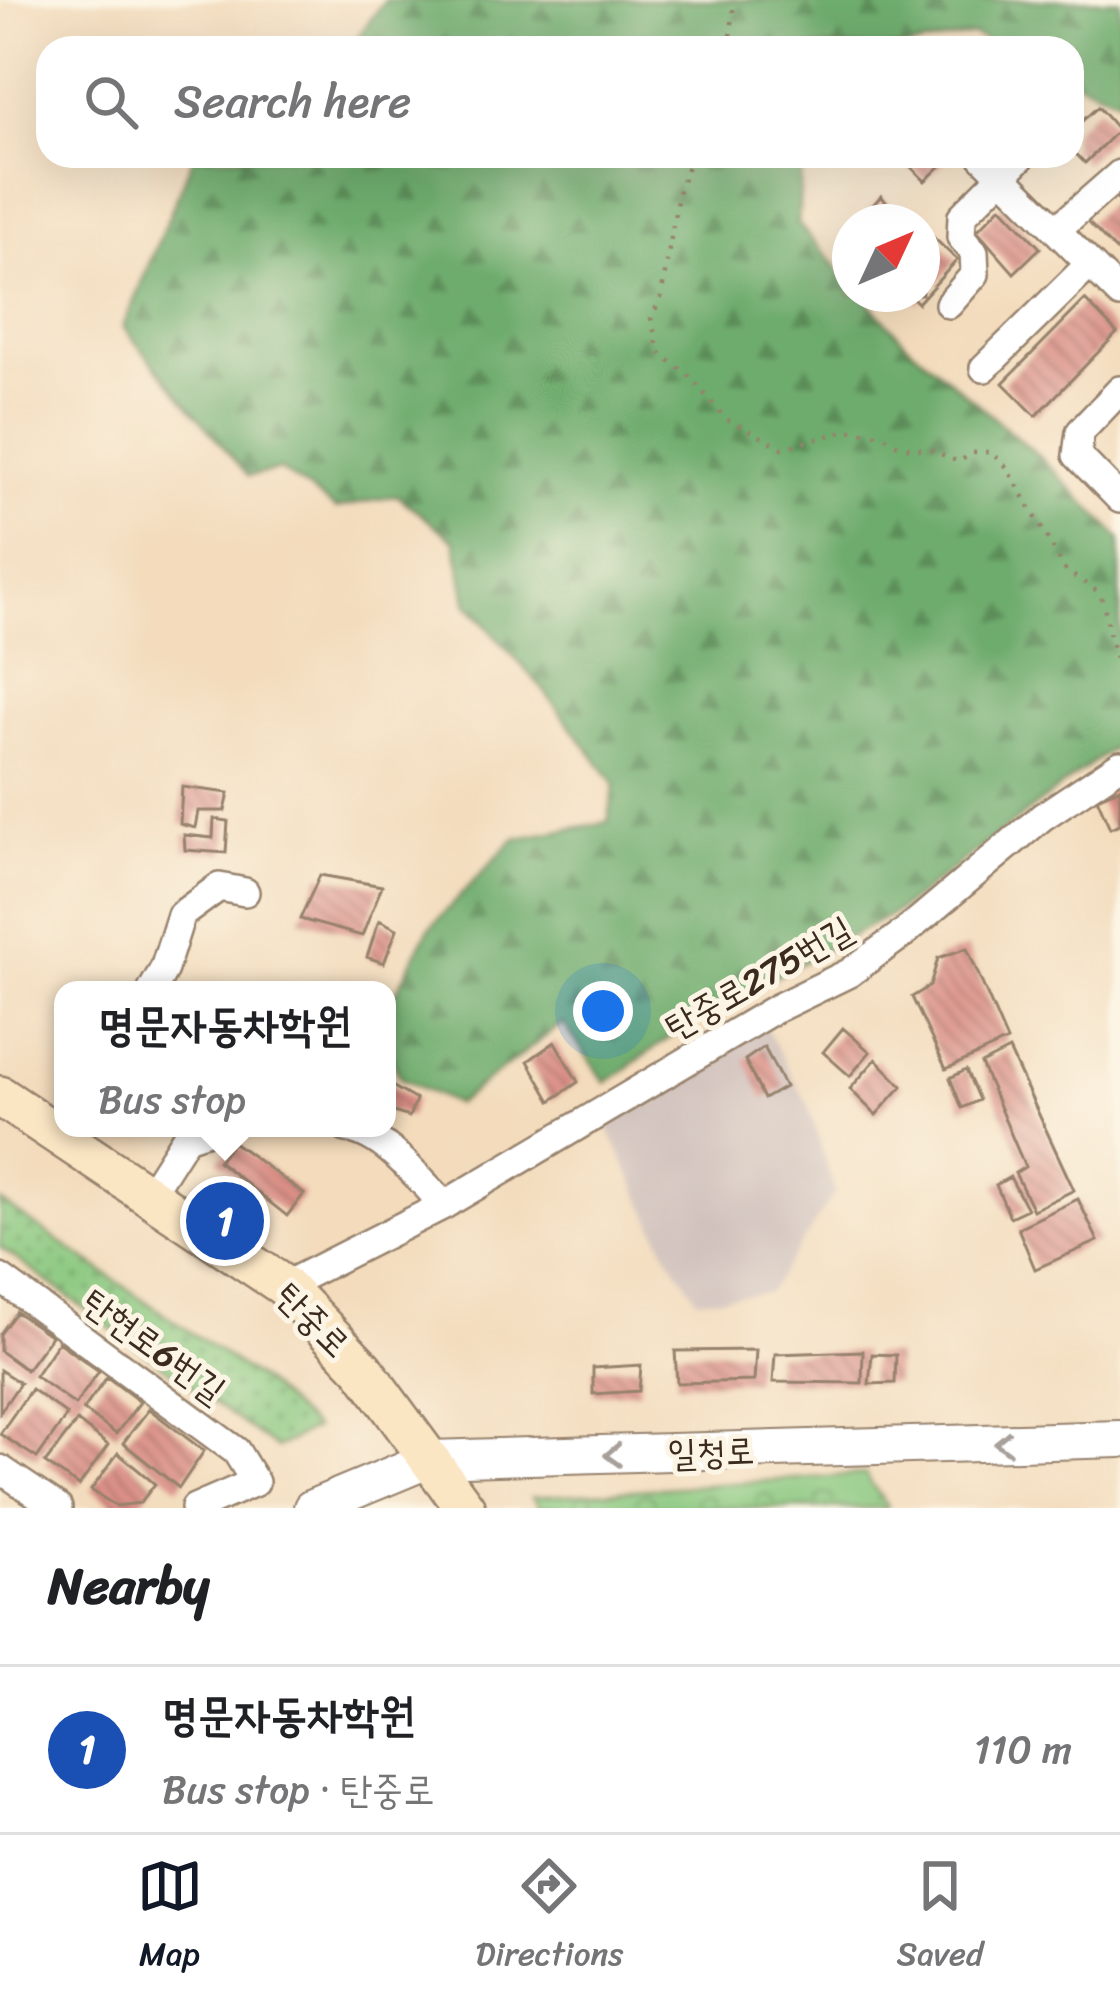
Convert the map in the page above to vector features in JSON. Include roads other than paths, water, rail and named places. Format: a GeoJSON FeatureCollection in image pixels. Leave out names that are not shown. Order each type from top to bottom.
{"type":"FeatureCollection","features":[{"type":"Feature","properties":{"kind":"main road","name":"탄중로"},"geometry":{"type":"LineString","coordinates":[[0,1096],[54,1132]]}},
{"type":"Feature","properties":{"kind":"main road","name":"탄중로"},"geometry":{"type":"LineString","coordinates":[[62,1137],[284,1286],[363,1369],[465,1508]]}},
{"type":"Feature","properties":{"kind":"street"},"geometry":{"type":"LineString","coordinates":[[949,304],[975,274],[974,252],[961,237],[962,216],[998,168]]}},
{"type":"Feature","properties":{"kind":"street"},"geometry":{"type":"LineString","coordinates":[[1006,168],[1056,230],[1120,294]]}},
{"type":"Feature","properties":{"kind":"street"},"geometry":{"type":"LineString","coordinates":[[1056,230],[1120,174]]}},
{"type":"Feature","properties":{"kind":"street"},"geometry":{"type":"LineString","coordinates":[[984,368],[1090,264]]}},
{"type":"Feature","properties":{"kind":"street"},"geometry":{"type":"LineString","coordinates":[[1116,486],[1077,455],[1080,432],[1120,390]]}},
{"type":"Feature","properties":{"kind":"street","name":"탄중로275번길"},"geometry":{"type":"LineString","coordinates":[[284,1286],[444,1205],[776,1009],[849,973],[1042,817],[1120,765]]}},
{"type":"Feature","properties":{"kind":"street"},"geometry":{"type":"LineString","coordinates":[[157,981],[181,915],[219,887],[245,892]]}},
{"type":"Feature","properties":{"kind":"street"},"geometry":{"type":"LineString","coordinates":[[149,1195],[180,1137]]}},
{"type":"Feature","properties":{"kind":"street"},"geometry":{"type":"LineString","coordinates":[[367,1137],[395,1155],[444,1205]]}},
{"type":"Feature","properties":{"kind":"street","name":"탄현로6번길"},"geometry":{"type":"LineString","coordinates":[[0,1278],[236,1450],[255,1481],[195,1508]]}},
{"type":"Feature","properties":{"kind":"street","name":"일청로"},"geometry":{"type":"LineString","coordinates":[[312,1508],[430,1459],[1120,1439]]}},
{"type":"Feature","properties":{"kind":"street"},"geometry":{"type":"LineString","coordinates":[[0,1469],[58,1508]]}},
{"type":"Feature","properties":{"kind":"place","name":"명문자동차학원"},"geometry":{"type":"Point","coordinates":[225,1221]}}]}
